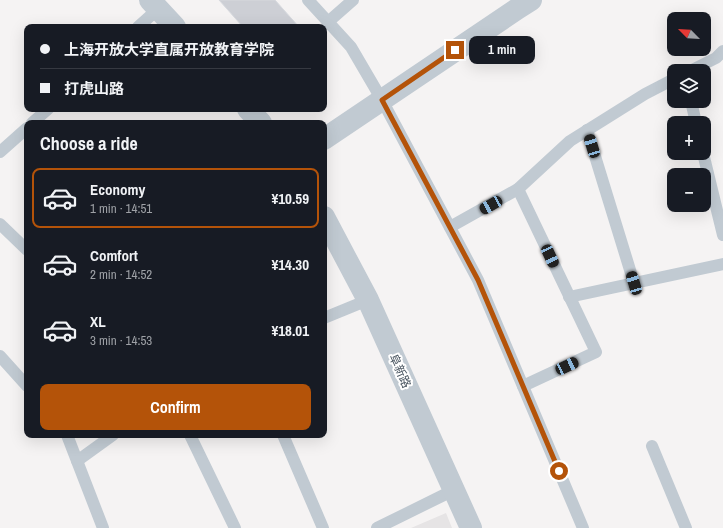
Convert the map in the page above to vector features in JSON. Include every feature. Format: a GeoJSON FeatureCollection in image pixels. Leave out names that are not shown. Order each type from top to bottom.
{"type":"FeatureCollection","features":[{"type":"Feature","properties":{"kind":"street"},"geometry":{"type":"LineString","coordinates":[[327,137],[531,0]]}},
{"type":"Feature","properties":{"kind":"street"},"geometry":{"type":"LineString","coordinates":[[154,4],[172,24]]}},
{"type":"Feature","properties":{"kind":"street"},"geometry":{"type":"LineString","coordinates":[[251,112],[258,120]]}},
{"type":"Feature","properties":{"kind":"street","name":"阜新路"},"geometry":{"type":"LineString","coordinates":[[327,223],[368,300],[471,528]]}},
{"type":"Feature","properties":{"kind":"lane"},"geometry":{"type":"LineString","coordinates":[[308,0],[351,47],[382,100],[478,280],[583,528]]}},
{"type":"Feature","properties":{"kind":"lane"},"geometry":{"type":"LineString","coordinates":[[328,22],[353,0]]}},
{"type":"Feature","properties":{"kind":"lane"},"geometry":{"type":"LineString","coordinates":[[140,24],[154,4]]}},
{"type":"Feature","properties":{"kind":"lane"},"geometry":{"type":"LineString","coordinates":[[704,64],[716,58],[723,50]]}},
{"type":"Feature","properties":{"kind":"lane"},"geometry":{"type":"LineString","coordinates":[[450,228],[518,189],[570,141],[645,94],[667,83]]}},
{"type":"Feature","properties":{"kind":"lane"},"geometry":{"type":"LineString","coordinates":[[36,120],[45,112]]}},
{"type":"Feature","properties":{"kind":"lane"},"geometry":{"type":"LineString","coordinates":[[587,130],[634,283]]}},
{"type":"Feature","properties":{"kind":"lane"},"geometry":{"type":"LineString","coordinates":[[0,152],[24,131]]}},
{"type":"Feature","properties":{"kind":"lane"},"geometry":{"type":"LineString","coordinates":[[705,160],[723,235]]}},
{"type":"Feature","properties":{"kind":"lane"},"geometry":{"type":"LineString","coordinates":[[518,189],[596,352],[523,386]]}},
{"type":"Feature","properties":{"kind":"lane"},"geometry":{"type":"LineString","coordinates":[[0,224],[24,247]]}},
{"type":"Feature","properties":{"kind":"lane"},"geometry":{"type":"LineString","coordinates":[[569,297],[723,264]]}},
{"type":"Feature","properties":{"kind":"lane"},"geometry":{"type":"LineString","coordinates":[[327,317],[368,300]]}},
{"type":"Feature","properties":{"kind":"lane"},"geometry":{"type":"LineString","coordinates":[[0,356],[24,383]]}},
{"type":"Feature","properties":{"kind":"lane"},"geometry":{"type":"LineString","coordinates":[[68,438],[103,528]]}},
{"type":"Feature","properties":{"kind":"lane"},"geometry":{"type":"LineString","coordinates":[[77,462],[109,438]]}},
{"type":"Feature","properties":{"kind":"lane"},"geometry":{"type":"LineString","coordinates":[[191,438],[235,528]]}},
{"type":"Feature","properties":{"kind":"lane"},"geometry":{"type":"LineString","coordinates":[[283,438],[323,528]]}},
{"type":"Feature","properties":{"kind":"lane"},"geometry":{"type":"LineString","coordinates":[[652,446],[683,527]]}},
{"type":"Feature","properties":{"kind":"lane"},"geometry":{"type":"LineString","coordinates":[[377,528],[454,490]]}},
{"type":"Feature","properties":{"kind":"shaded area"},"geometry":{"type":"Polygon","coordinates":[[[446,513],[452,528],[411,528],[446,513]]]}},
{"type":"Feature","properties":{"kind":"building"},"geometry":{"type":"Polygon","coordinates":[[[219,0],[275,0],[296,24],[240,24],[219,0]]]}},
{"type":"Feature","properties":{"kind":"route"},"geometry":{"type":"LineString","coordinates":[[455,50],[382,100],[478,280],[559,471]]}}]}
